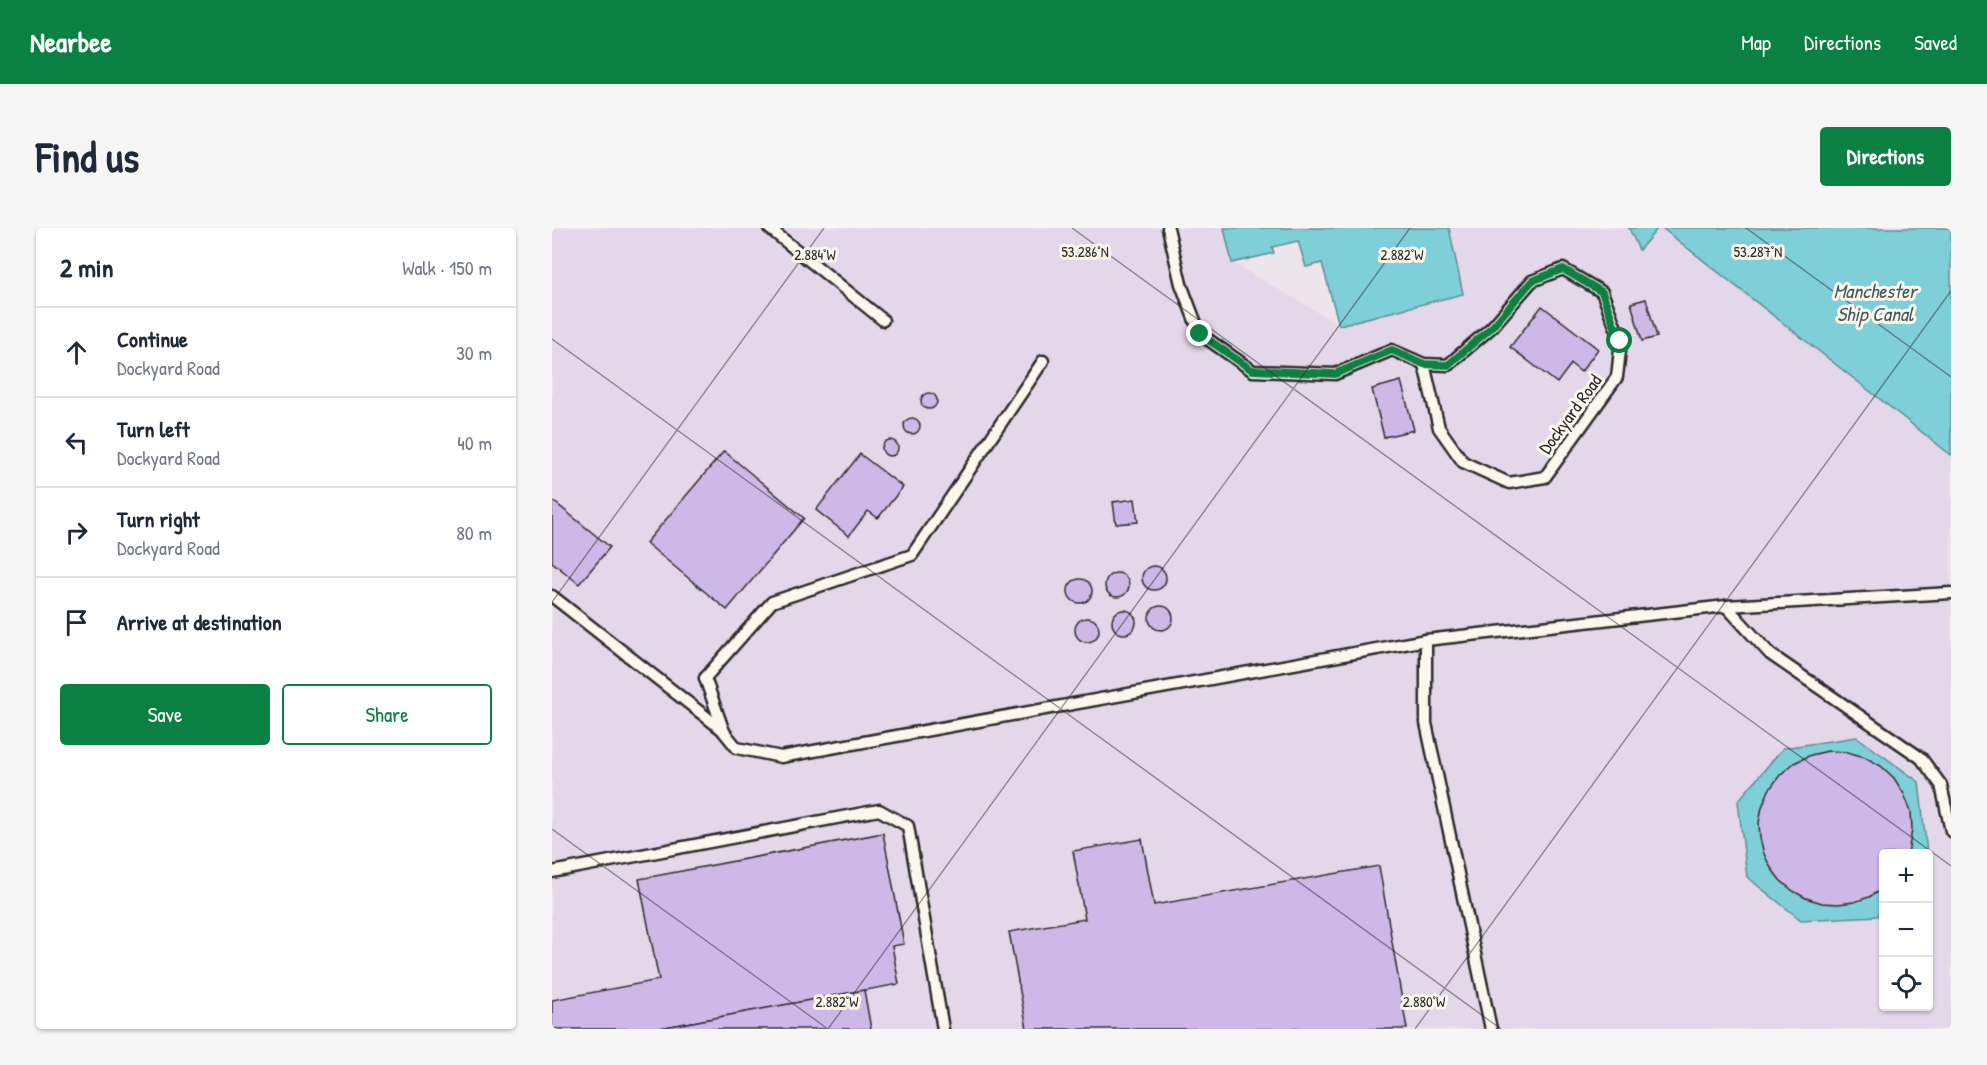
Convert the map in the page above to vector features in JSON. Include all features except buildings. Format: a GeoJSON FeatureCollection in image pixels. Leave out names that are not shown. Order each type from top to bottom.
{"type":"FeatureCollection","features":[{"type":"Feature","properties":{"kind":"lane"},"geometry":{"type":"LineString","coordinates":[[769,228],[883,320]]}},
{"type":"Feature","properties":{"kind":"lane","name":"Dockyard Road"},"geometry":{"type":"LineString","coordinates":[[1167,228],[1181,284],[1200,334],[1252,370],[1335,374],[1392,350],[1424,364],[1448,365],[1492,327],[1532,281],[1563,269],[1602,292],[1620,341],[1617,377],[1545,477],[1509,483],[1463,462],[1439,428],[1424,364]]}},
{"type":"Feature","properties":{"kind":"lane"},"geometry":{"type":"LineString","coordinates":[[724,732],[705,678],[772,602],[912,555],[1043,361]]}},
{"type":"Feature","properties":{"kind":"lane"},"geometry":{"type":"LineString","coordinates":[[552,596],[724,732],[737,748],[781,757],[1426,640],[1726,606],[1951,593]]}},
{"type":"Feature","properties":{"kind":"lane"},"geometry":{"type":"LineString","coordinates":[[1726,606],[1770,654],[1921,758],[1941,785],[1951,831]]}},
{"type":"Feature","properties":{"kind":"lane"},"geometry":{"type":"LineString","coordinates":[[1426,640],[1426,723],[1491,1029]]}},
{"type":"Feature","properties":{"kind":"lane"},"geometry":{"type":"LineString","coordinates":[[552,872],[879,810],[908,826],[943,1029]]}},
{"type":"Feature","properties":{"kind":"shaded area"},"geometry":{"type":"Polygon","coordinates":[[[552,228],[1224,228],[1233,263],[1340,325],[1463,294],[1449,228],[1629,228],[1639,250],[1658,228],[1662,228],[1951,454],[1951,1029],[552,1029],[552,228]]]}},
{"type":"Feature","properties":{"kind":"water"},"geometry":{"type":"Polygon","coordinates":[[[1224,228],[1449,228],[1463,294],[1339,325],[1322,263],[1306,267],[1298,241],[1272,247],[1274,253],[1232,263],[1224,228]]]}},
{"type":"Feature","properties":{"kind":"water"},"geometry":{"type":"Polygon","coordinates":[[[1629,228],[1658,228],[1639,250],[1629,228]]]}},
{"type":"Feature","properties":{"kind":"water","name":"Manchester Ship Canal"},"geometry":{"type":"Polygon","coordinates":[[[1662,228],[1951,228],[1951,455],[1662,228]]]}},
{"type":"Feature","properties":{"kind":"water"},"geometry":{"type":"Polygon","coordinates":[[[1857,737],[1919,782],[1927,849],[1879,849],[1879,914],[1877,916],[1801,920],[1747,877],[1738,801],[1783,748],[1857,737]]]}},
{"type":"Feature","properties":{"kind":"route"},"geometry":{"type":"LineString","coordinates":[[1200,334],[1252,370],[1335,374],[1392,350],[1424,364],[1448,365],[1492,327],[1532,281],[1563,269],[1602,292],[1620,341]]}}]}
